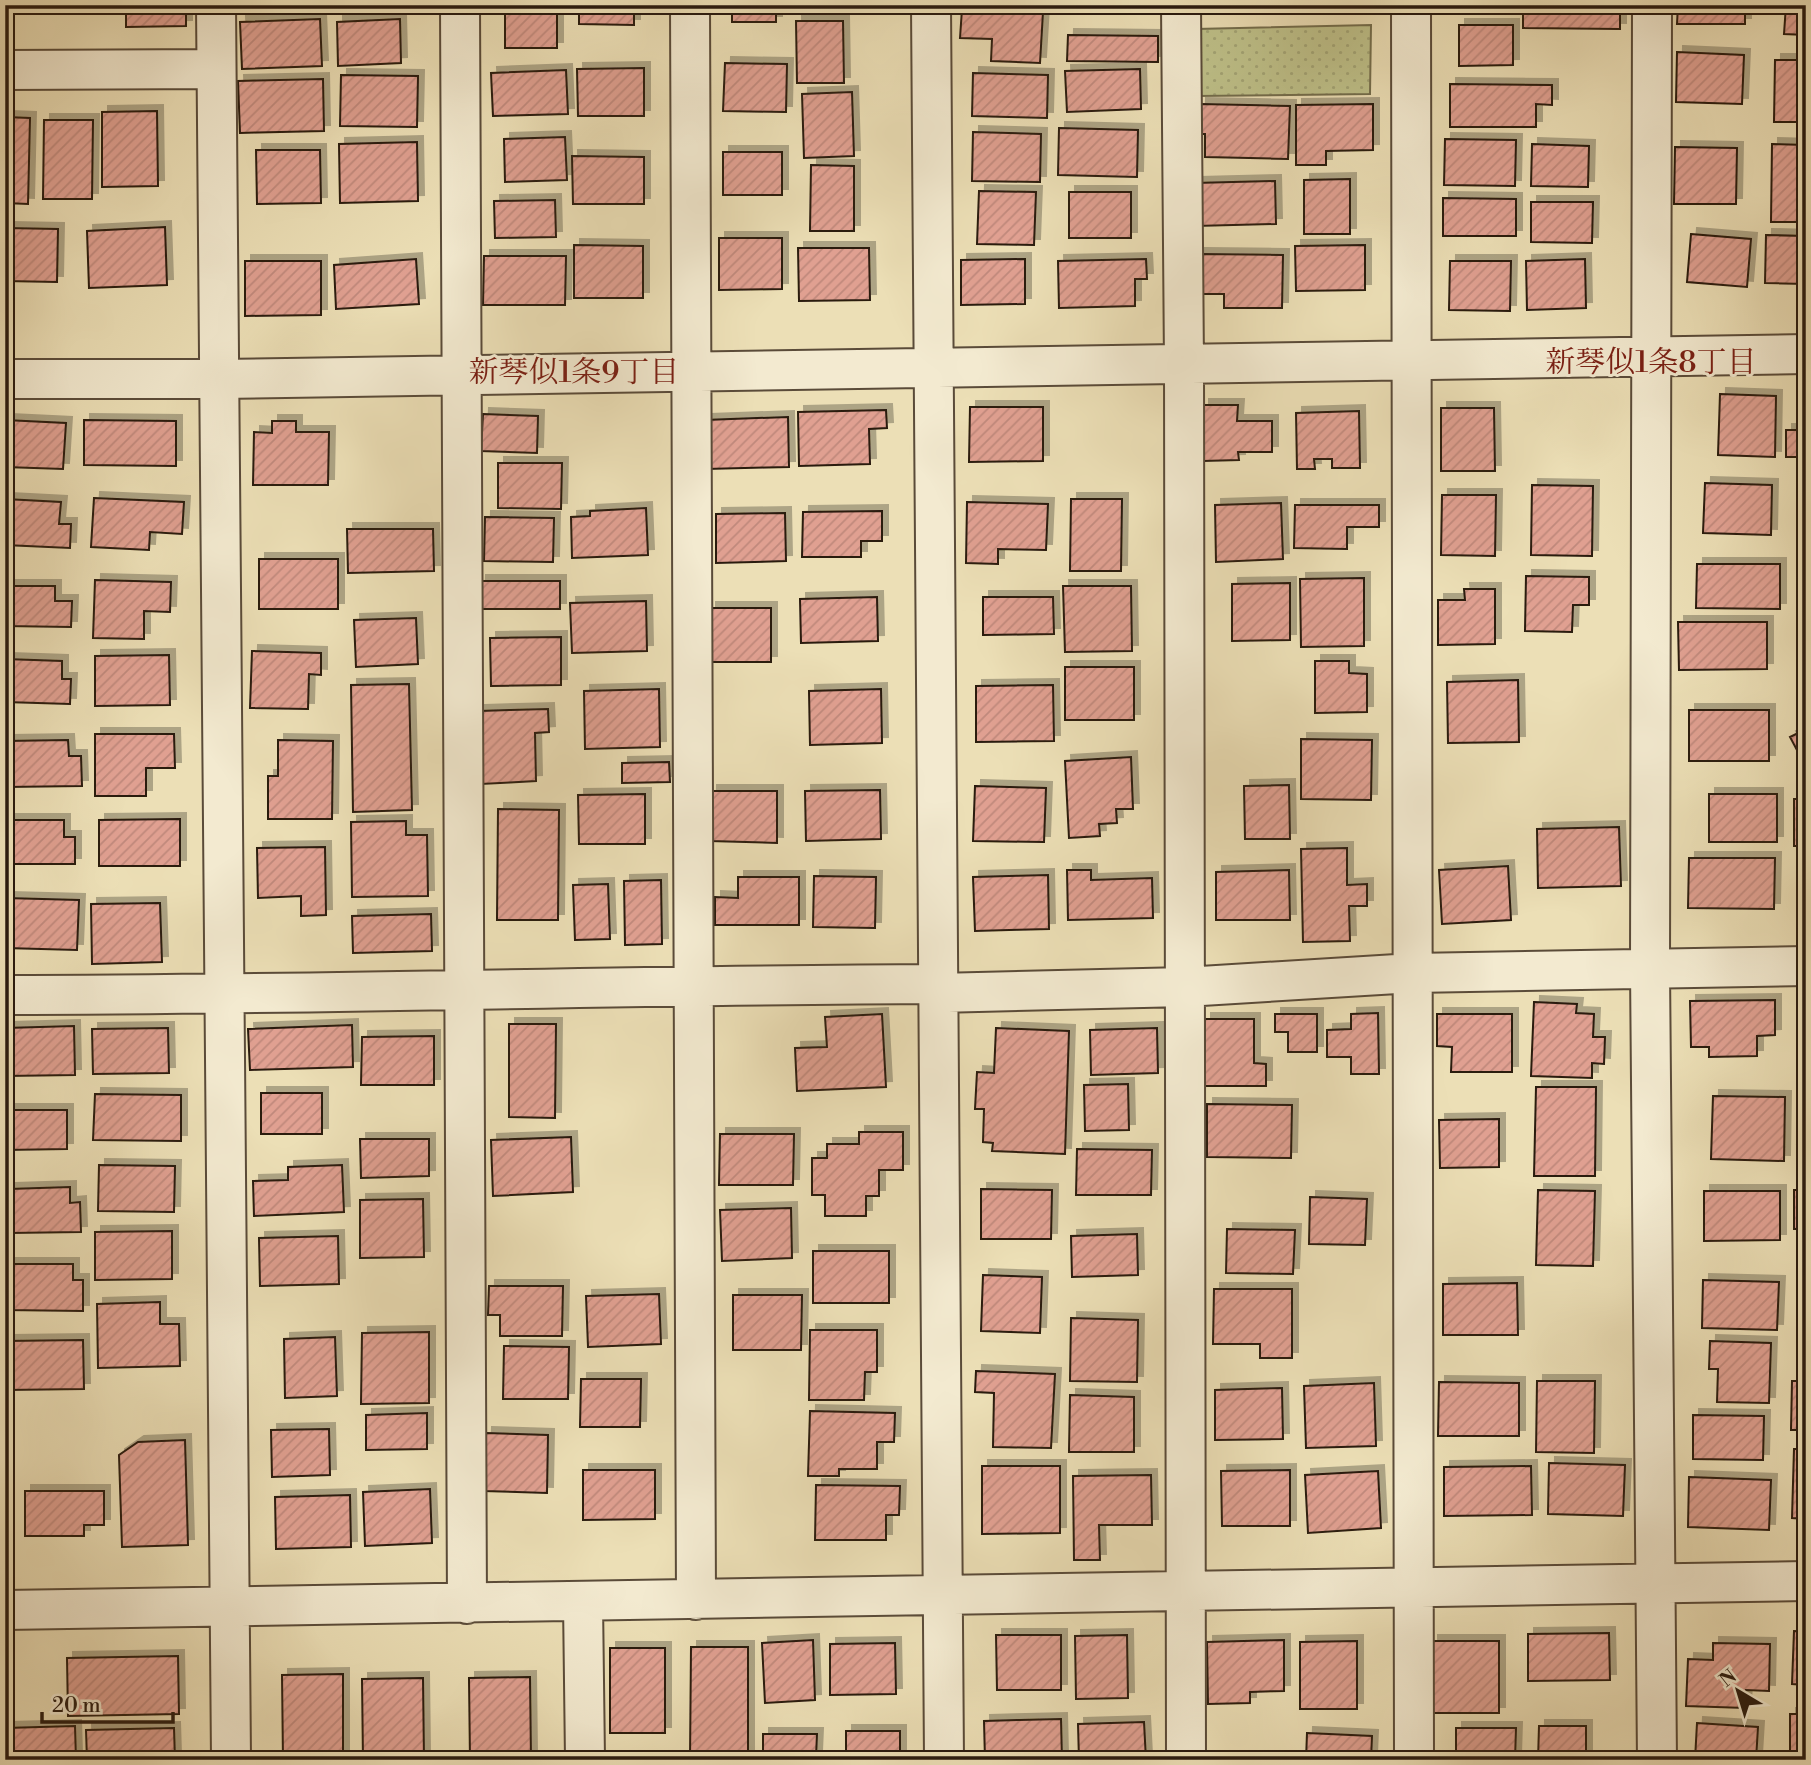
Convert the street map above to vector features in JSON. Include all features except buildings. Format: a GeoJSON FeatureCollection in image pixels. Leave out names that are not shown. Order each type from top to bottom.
{"type":"FeatureCollection","features":[{"type":"Feature","properties":{"kind":"street"},"geometry":{"type":"LineString","coordinates":[[216,5],[231,1760]]}},
{"type":"Feature","properties":{"kind":"street"},"geometry":{"type":"LineString","coordinates":[[460,5],[464,375],[463,990],[467,1604]]}},
{"type":"Feature","properties":{"kind":"street"},"geometry":{"type":"LineString","coordinates":[[691,5],[696,1600]]}},
{"type":"Feature","properties":{"kind":"street"},"geometry":{"type":"LineString","coordinates":[[932,5],[943,1760]]}},
{"type":"Feature","properties":{"kind":"street"},"geometry":{"type":"LineString","coordinates":[[1181,5],[1185,986],[1183,1592],[1186,1760]]}},
{"type":"Feature","properties":{"kind":"street"},"geometry":{"type":"LineString","coordinates":[[1411,5],[1414,1760]]}},
{"type":"Feature","properties":{"kind":"street"},"geometry":{"type":"LineString","coordinates":[[1652,5],[1650,969],[1657,1760]]}},
{"type":"Feature","properties":{"kind":"street"},"geometry":{"type":"LineString","coordinates":[[5,70],[216,69]]}},
{"type":"Feature","properties":{"kind":"street"},"geometry":{"type":"LineString","coordinates":[[5,379],[219,379],[1806,354]]}},
{"type":"Feature","properties":{"kind":"street"},"geometry":{"type":"LineString","coordinates":[[5,996],[224,995],[693,985],[938,989],[1185,986],[1413,973],[1806,966]]}},
{"type":"Feature","properties":{"kind":"street"},"geometry":{"type":"LineString","coordinates":[[5,1611],[1806,1581]]}},
{"type":"Feature","properties":{"kind":"street"},"geometry":{"type":"LineString","coordinates":[[583,1602],[585,1760]]}},
{"type":"Feature","properties":{"kind":"green space"},"geometry":{"type":"Polygon","coordinates":[[[1371,25],[1370,94],[1197,96],[1196,29],[1371,25]]]}},
{"type":"Feature","properties":{"kind":"district","name":"新琴似1条8丁目"},"geometry":{"type":"Point","coordinates":[1651,362]}},
{"type":"Feature","properties":{"kind":"district","name":"新琴似1条9丁目"},"geometry":{"type":"Point","coordinates":[574,372]}}]}
